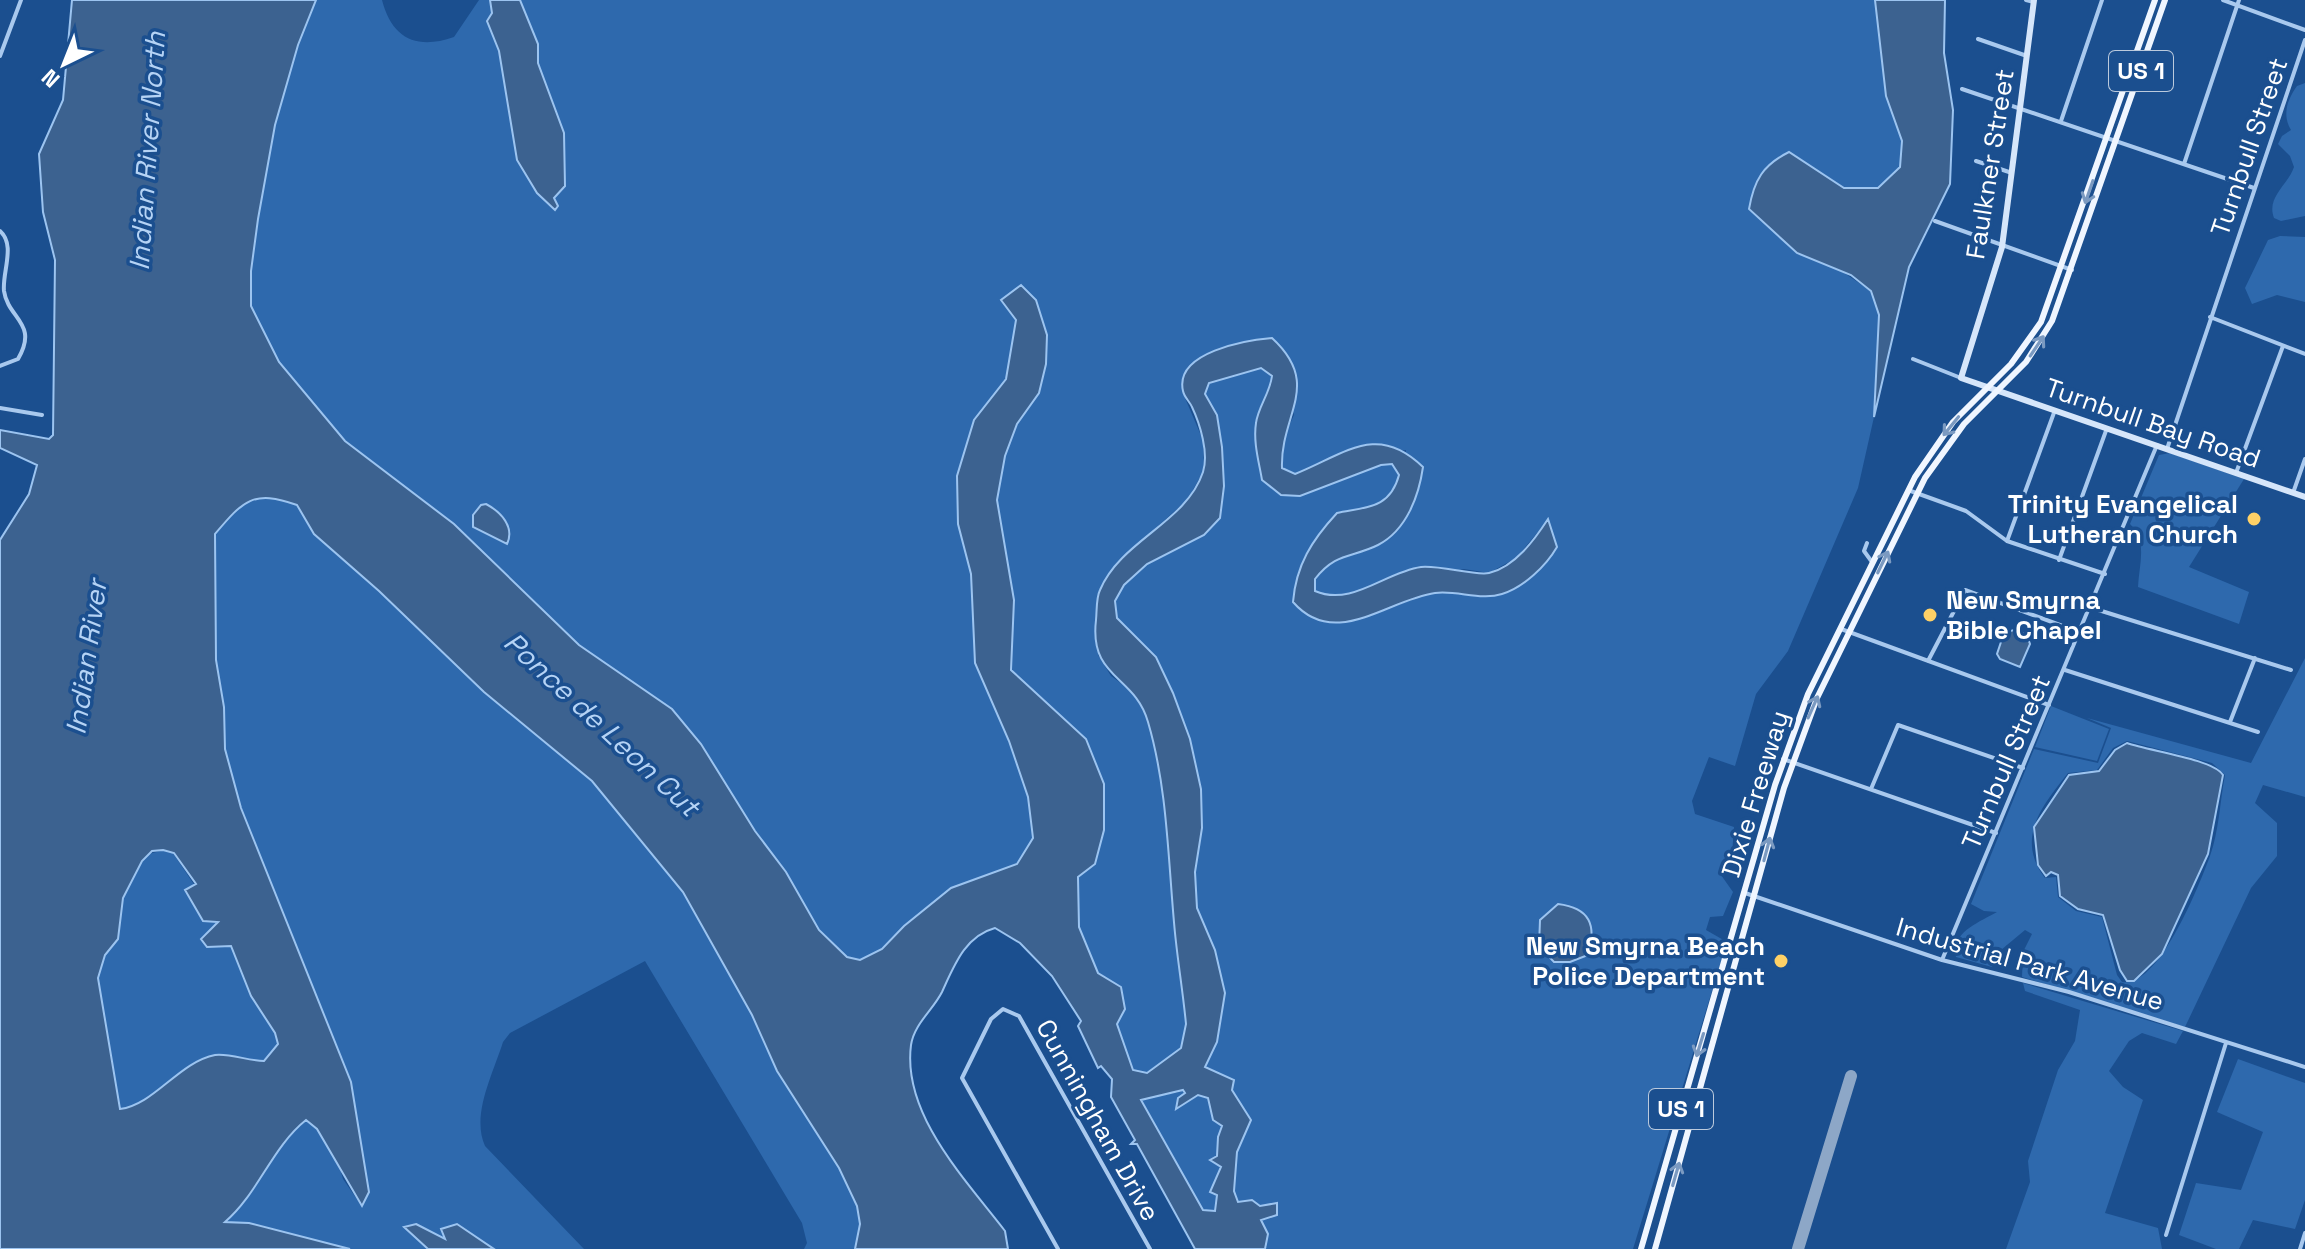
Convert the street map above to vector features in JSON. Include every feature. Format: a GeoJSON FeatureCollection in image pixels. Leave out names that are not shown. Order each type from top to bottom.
{"type":"FeatureCollection","features":[{"type":"Feature","properties":{"kind":"main road","name":"US 1"},"geometry":{"type":"LineString","coordinates":[[1987,387],[2033,335],[2063,267],[2155,0]]}},
{"type":"Feature","properties":{"kind":"main road","name":"US 1"},"geometry":{"type":"LineString","coordinates":[[1997,391],[2042,340],[2072,270],[2165,0]]}},
{"type":"Feature","properties":{"kind":"main road","name":"Dixie Freeway"},"geometry":{"type":"LineString","coordinates":[[1641,1249],[1783,759],[1804,704],[1908,490],[1944,433],[1987,387]]}},
{"type":"Feature","properties":{"kind":"main road","name":"Dixie Freeway"},"geometry":{"type":"LineString","coordinates":[[1655,1249],[1792,762],[1849,632],[1917,493],[1954,436],[1997,391]]}},
{"type":"Feature","properties":{"kind":"street"},"geometry":{"type":"LineString","coordinates":[[0,56],[21,0]]}},
{"type":"Feature","properties":{"kind":"street"},"geometry":{"type":"LineString","coordinates":[[2061,121],[2102,0]]}},
{"type":"Feature","properties":{"kind":"street"},"geometry":{"type":"LineString","coordinates":[[2223,0],[2305,30]]}},
{"type":"Feature","properties":{"kind":"street","name":"Faulkner Street"},"geometry":{"type":"LineString","coordinates":[[1961,378],[2002,247],[2021,108],[2031,1]]}},
{"type":"Feature","properties":{"kind":"street"},"geometry":{"type":"LineString","coordinates":[[2184,164],[2238,3]]}},
{"type":"Feature","properties":{"kind":"street"},"geometry":{"type":"LineString","coordinates":[[1978,39],[2027,56]]}},
{"type":"Feature","properties":{"kind":"street","name":"Turnbull Street"},"geometry":{"type":"LineString","coordinates":[[2167,449],[2305,40]]}},
{"type":"Feature","properties":{"kind":"street"},"geometry":{"type":"LineString","coordinates":[[1962,89],[2254,188]]}},
{"type":"Feature","properties":{"kind":"street"},"geometry":{"type":"LineString","coordinates":[[1976,161],[2012,173]]}},
{"type":"Feature","properties":{"kind":"street"},"geometry":{"type":"LineString","coordinates":[[1935,221],[2072,270]]}},
{"type":"Feature","properties":{"kind":"street"},"geometry":{"type":"LineString","coordinates":[[0,231],[8,242],[2,286],[6,298],[23,322],[25,340],[18,359],[0,366]]}},
{"type":"Feature","properties":{"kind":"street"},"geometry":{"type":"LineString","coordinates":[[2210,317],[2305,354]]}},
{"type":"Feature","properties":{"kind":"street"},"geometry":{"type":"LineString","coordinates":[[2236,473],[2283,346]]}},
{"type":"Feature","properties":{"kind":"street"},"geometry":{"type":"LineString","coordinates":[[1913,359],[1961,378]]}},
{"type":"Feature","properties":{"kind":"street","name":"Turnbull Bay Road"},"geometry":{"type":"LineString","coordinates":[[1961,378],[2305,497]]}},
{"type":"Feature","properties":{"kind":"street"},"geometry":{"type":"LineString","coordinates":[[0,408],[42,415]]}},
{"type":"Feature","properties":{"kind":"street"},"geometry":{"type":"LineString","coordinates":[[2007,541],[2055,410]]}},
{"type":"Feature","properties":{"kind":"street"},"geometry":{"type":"LineString","coordinates":[[2059,560],[2107,428]]}},
{"type":"Feature","properties":{"kind":"street","name":"Turnbull Street"},"geometry":{"type":"LineString","coordinates":[[1942,960],[2092,608],[2157,445]]}},
{"type":"Feature","properties":{"kind":"street"},"geometry":{"type":"LineString","coordinates":[[2293,493],[2305,459]]}},
{"type":"Feature","properties":{"kind":"street"},"geometry":{"type":"LineString","coordinates":[[1908,490],[1966,511],[2007,541],[2105,574]]}},
{"type":"Feature","properties":{"kind":"street"},"geometry":{"type":"LineString","coordinates":[[1867,543],[1864,551],[1872,562]]}},
{"type":"Feature","properties":{"kind":"street"},"geometry":{"type":"LineString","coordinates":[[1928,661],[1965,590],[2080,632]]}},
{"type":"Feature","properties":{"kind":"street"},"geometry":{"type":"LineString","coordinates":[[2092,608],[2291,670]]}},
{"type":"Feature","properties":{"kind":"street"},"geometry":{"type":"LineString","coordinates":[[1840,629],[2049,705]]}},
{"type":"Feature","properties":{"kind":"street"},"geometry":{"type":"LineString","coordinates":[[2230,722],[2255,658]]}},
{"type":"Feature","properties":{"kind":"street"},"geometry":{"type":"LineString","coordinates":[[2065,670],[2258,732]]}},
{"type":"Feature","properties":{"kind":"street"},"geometry":{"type":"LineString","coordinates":[[1871,789],[1898,725],[2024,768]]}},
{"type":"Feature","properties":{"kind":"street"},"geometry":{"type":"LineString","coordinates":[[1783,759],[1996,833]]}},
{"type":"Feature","properties":{"kind":"street","name":"Industrial Park Avenue"},"geometry":{"type":"LineString","coordinates":[[1745,893],[1942,960],[2069,992],[2305,1067]]}},
{"type":"Feature","properties":{"kind":"street","name":"Cunningham Drive"},"geometry":{"type":"LineString","coordinates":[[1058,1249],[962,1078],[991,1019],[1003,1009],[1019,1016],[1150,1249]]}},
{"type":"Feature","properties":{"kind":"street"},"geometry":{"type":"LineString","coordinates":[[2166,1235],[2226,1043]]}},
{"type":"Feature","properties":{"kind":"street"},"geometry":{"type":"LineString","coordinates":[[1647,1230],[1660,1234]]}},
{"type":"Feature","properties":{"kind":"street"},"geometry":{"type":"LineString","coordinates":[[2300,1249],[2305,1233]]}},
{"type":"Feature","properties":{"kind":"shaded area"},"geometry":{"type":"Polygon","coordinates":[[[316,0],[382,0],[386,13],[399,32],[408,38],[429,42],[454,37],[479,0],[1875,0],[1886,96],[1902,141],[1900,167],[1878,188],[1844,188],[1789,152],[1772,162],[1761,174],[1749,209],[1871,291],[1879,315],[1874,417],[1858,488],[1788,651],[1756,694],[1735,766],[1709,757],[1692,801],[1695,814],[1734,827],[1732,855],[1721,875],[1733,892],[1723,916],[1710,917],[1706,930],[1727,942],[1633,1249],[1265,1249],[1267,1246],[1203,1210],[1141,1099],[1180,1092],[1200,1076],[1217,1042],[1215,950],[1197,908],[1195,872],[1202,828],[1201,789],[1190,739],[1156,657],[1117,618],[1115,601],[1124,585],[1147,564],[1204,535],[1224,486],[1217,415],[1205,394],[1209,383],[1261,368],[1272,376],[1270,392],[1256,421],[1281,494],[1300,496],[1381,465],[1392,464],[1399,475],[1392,491],[1381,502],[1367,509],[1349,511],[1293,602],[1372,613],[1432,593],[1482,595],[1504,591],[1535,573],[1557,547],[1548,520],[1516,558],[1489,573],[1464,569],[1328,597],[1315,591],[1315,579],[1324,569],[1340,558],[1381,544],[1403,520],[1406,450],[1319,464],[1295,474],[1282,468],[1282,441],[1294,415],[1272,338],[1182,391],[1203,440],[1204,470],[1188,499],[1116,564],[1098,655],[1111,676],[1136,694],[1148,719],[1161,776],[1186,1024],[1181,1048],[1146,1073],[1133,1070],[1121,1041],[1105,978],[1098,973],[1079,927],[1077,877],[1095,864],[1104,830],[1028,689],[1011,670],[1014,600],[997,500],[1005,456],[1017,424],[1039,393],[1046,364],[1047,335],[1036,300],[1021,285],[1002,300],[1016,319],[1006,379],[974,420],[958,524],[971,574],[975,663],[1009,741],[1028,797],[1033,838],[1017,864],[951,888],[904,926],[882,949],[860,960],[847,957],[819,930],[786,872],[755,831],[701,744],[672,709],[579,645],[454,524],[345,441],[279,362],[251,306],[251,271],[275,125],[298,45],[316,0]]]}},
{"type":"Feature","properties":{"kind":"shaded area"},"geometry":{"type":"Polygon","coordinates":[[[2305,83],[2305,216],[2281,221],[2274,218],[2273,204],[2294,167],[2290,156],[2278,144],[2282,136],[2291,130],[2286,113],[2291,97],[2297,86],[2305,83]]]}},
{"type":"Feature","properties":{"kind":"shaded area"},"geometry":{"type":"Polygon","coordinates":[[[2280,236],[2305,237],[2305,302],[2277,295],[2252,304],[2245,288],[2268,240],[2280,236]]]}},
{"type":"Feature","properties":{"kind":"shaded area"},"geometry":{"type":"Polygon","coordinates":[[[2170,453],[2244,479],[2189,567],[2249,592],[2239,624],[2138,587],[2141,545],[2130,524],[2159,455],[2170,453]]]}},
{"type":"Feature","properties":{"kind":"shaded area"},"geometry":{"type":"Polygon","coordinates":[[[269,495],[297,505],[314,534],[379,591],[484,692],[592,781],[683,892],[753,1015],[777,1071],[839,1168],[857,1206],[860,1224],[855,1249],[804,1249],[807,1243],[802,1223],[645,961],[510,1033],[503,1042],[482,1108],[481,1134],[485,1146],[584,1249],[494,1249],[457,1224],[446,1240],[416,1224],[405,1228],[428,1249],[350,1249],[249,1223],[160,1224],[127,1171],[98,978],[105,955],[118,939],[123,898],[145,855],[164,850],[173,853],[219,922],[201,938],[207,947],[231,946],[251,996],[304,1045],[343,1179],[361,1205],[369,1192],[351,1082],[241,808],[225,749],[224,707],[216,660],[215,534],[242,503],[269,495]]]}},
{"type":"Feature","properties":{"kind":"shaded area"},"geometry":{"type":"Polygon","coordinates":[[[2305,658],[2305,797],[2263,785],[2255,803],[2277,823],[2277,856],[2251,888],[2185,1027],[2022,977],[2023,952],[2032,934],[2025,930],[2001,950],[1992,967],[1956,957],[1955,949],[1961,935],[1997,912],[1984,911],[1971,904],[2034,749],[2098,763],[2111,728],[2087,718],[2251,763],[2305,658]],[[2127,741],[2113,748],[2097,770],[2068,773],[2041,810],[2032,836],[2036,863],[2045,878],[2056,877],[2058,897],[2076,911],[2102,917],[2117,975],[2122,982],[2136,980],[2163,953],[2187,911],[2205,870],[2215,836],[2225,775],[2212,763],[2127,741]]]}},
{"type":"Feature","properties":{"kind":"shaded area"},"geometry":{"type":"Polygon","coordinates":[[[2051,706],[2109,729],[2097,761],[2035,747],[2051,706]]]}},
{"type":"Feature","properties":{"kind":"shaded area"},"geometry":{"type":"Polygon","coordinates":[[[2023,983],[2183,1031],[2176,1044],[2142,1033],[2129,1041],[2109,1071],[2123,1087],[2143,1100],[2105,1213],[2158,1228],[2162,1249],[2006,1249],[2030,1182],[2028,1161],[2058,1070],[2075,1041],[2080,1010],[2025,991],[2023,983]]]}},
{"type":"Feature","properties":{"kind":"shaded area"},"geometry":{"type":"Polygon","coordinates":[[[2238,1059],[2305,1083],[2305,1200],[2295,1229],[2253,1220],[2239,1249],[2216,1249],[2179,1235],[2196,1183],[2241,1190],[2263,1132],[2217,1112],[2238,1059]]]}},
{"type":"Feature","properties":{"kind":"water"},"geometry":{"type":"Polygon","coordinates":[[[72,0],[316,0],[298,45],[275,125],[251,271],[251,306],[279,362],[345,441],[454,524],[579,645],[672,709],[701,744],[755,831],[786,872],[819,930],[847,957],[860,960],[882,949],[904,926],[951,888],[1017,864],[1033,838],[1028,797],[1009,741],[975,663],[971,574],[958,524],[957,476],[974,420],[1006,379],[1016,320],[1001,300],[1021,285],[1036,300],[1047,335],[1046,364],[1039,393],[1017,424],[1005,456],[997,500],[1014,600],[1011,670],[1086,739],[1104,784],[1104,830],[1095,864],[1078,877],[1079,927],[1098,973],[1121,987],[1125,1009],[1117,1024],[1133,1070],[1147,1073],[1181,1048],[1186,1024],[1155,748],[1142,707],[1099,654],[1097,604],[1100,590],[1110,573],[1137,544],[1183,505],[1195,490],[1203,472],[1203,439],[1183,391],[1183,378],[1190,367],[1201,358],[1230,345],[1272,338],[1287,355],[1295,371],[1297,386],[1283,449],[1282,468],[1295,474],[1345,451],[1375,444],[1391,446],[1423,467],[1415,500],[1397,530],[1378,545],[1330,564],[1315,579],[1315,591],[1342,595],[1421,567],[1489,573],[1516,559],[1548,519],[1557,547],[1534,575],[1510,591],[1494,596],[1435,593],[1344,622],[1326,622],[1309,616],[1293,602],[1298,576],[1313,543],[1337,513],[1383,500],[1390,494],[1399,475],[1392,464],[1381,465],[1300,496],[1281,495],[1262,480],[1257,452],[1257,417],[1272,376],[1261,368],[1209,383],[1205,394],[1217,415],[1222,447],[1224,486],[1220,518],[1204,535],[1147,564],[1124,585],[1115,601],[1117,618],[1156,657],[1190,739],[1201,789],[1202,828],[1195,872],[1197,908],[1215,950],[1225,993],[1217,1042],[1205,1067],[1234,1080],[1232,1090],[1251,1120],[1237,1152],[1234,1191],[1238,1202],[1252,1200],[1260,1206],[1277,1203],[1277,1215],[1261,1220],[1268,1234],[1265,1249],[1195,1249],[1137,1144],[1131,1144],[1135,1140],[1111,1097],[1112,1079],[1101,1066],[1098,1068],[1078,1026],[1081,1021],[1052,976],[1020,943],[995,928],[976,938],[956,962],[938,999],[913,1037],[911,1071],[916,1096],[926,1120],[955,1167],[1005,1231],[1008,1249],[855,1249],[860,1224],[857,1206],[839,1168],[777,1071],[752,1015],[683,892],[592,781],[484,692],[379,591],[314,534],[297,505],[259,498],[233,513],[215,534],[216,660],[224,707],[225,749],[241,808],[351,1082],[369,1192],[362,1206],[317,1129],[306,1120],[284,1143],[247,1198],[225,1222],[249,1223],[350,1249],[0,1249],[0,540],[29,494],[37,465],[0,448],[0,430],[49,439],[53,435],[55,260],[43,212],[39,154],[63,100],[72,0]],[[152,851],[142,861],[123,898],[118,939],[105,955],[98,978],[120,1109],[144,1100],[202,1059],[221,1055],[264,1061],[278,1044],[275,1033],[251,996],[231,946],[207,947],[201,939],[218,922],[203,921],[185,890],[196,884],[174,853],[152,851]],[[1183,1090],[1141,1100],[1203,1210],[1215,1211],[1217,1195],[1210,1192],[1221,1167],[1210,1160],[1217,1156],[1222,1126],[1213,1120],[1208,1098],[1198,1095],[1176,1109],[1178,1098],[1185,1093],[1183,1090]]]}},
{"type":"Feature","properties":{"kind":"water"},"geometry":{"type":"Polygon","coordinates":[[[490,0],[520,0],[538,44],[538,63],[564,133],[565,186],[554,198],[558,206],[555,210],[537,193],[517,160],[499,51],[487,21],[492,13],[490,0]]]}},
{"type":"Feature","properties":{"kind":"water"},"geometry":{"type":"Polygon","coordinates":[[[1875,0],[1945,0],[1944,53],[1953,110],[1950,184],[1909,267],[1874,417],[1879,315],[1871,291],[1851,275],[1797,253],[1749,209],[1761,174],[1772,162],[1789,152],[1844,188],[1878,188],[1900,167],[1902,141],[1886,96],[1875,0]]]}},
{"type":"Feature","properties":{"kind":"water"},"geometry":{"type":"Polygon","coordinates":[[[486,504],[497,511],[508,526],[507,544],[473,527],[473,515],[481,505],[486,504]]]}},
{"type":"Feature","properties":{"kind":"water"},"geometry":{"type":"Polygon","coordinates":[[[2017,629],[2027,636],[2030,644],[2020,667],[2000,659],[1997,654],[2004,633],[2017,629]]]}},
{"type":"Feature","properties":{"kind":"water"},"geometry":{"type":"Polygon","coordinates":[[[2127,743],[2207,764],[2223,775],[2208,854],[2162,954],[2134,981],[2127,981],[2120,970],[2103,915],[2078,909],[2060,896],[2058,875],[2051,872],[2046,876],[2038,865],[2034,827],[2069,775],[2099,771],[2115,750],[2127,743]]]}},
{"type":"Feature","properties":{"kind":"water"},"geometry":{"type":"Polygon","coordinates":[[[1558,904],[1577,909],[1584,914],[1591,927],[1588,955],[1570,962],[1554,962],[1539,946],[1540,920],[1558,904]]]}},
{"type":"Feature","properties":{"kind":"water"},"geometry":{"type":"Polygon","coordinates":[[[416,1224],[445,1239],[441,1229],[457,1224],[494,1249],[428,1249],[404,1227],[416,1224]]]}},
{"type":"Feature","properties":{"kind":"taxiway"},"geometry":{"type":"LineString","coordinates":[[1798,1249],[1851,1076]]}},
{"type":"Feature","properties":{"kind":"place","name":"Trinity Evangelical Lutheran Church"},"geometry":{"type":"Point","coordinates":[2254,519]}},
{"type":"Feature","properties":{"kind":"place","name":"New Smyrna Bible Chapel"},"geometry":{"type":"Point","coordinates":[1930,615]}},
{"type":"Feature","properties":{"kind":"place","name":"New Smyrna Beach Police Department"},"geometry":{"type":"Point","coordinates":[1781,961]}},
{"type":"Feature","properties":{"kind":"water label","name":"Indian River North"},"geometry":{"type":"Point","coordinates":[147,151]}},
{"type":"Feature","properties":{"kind":"water label","name":"Indian River"},"geometry":{"type":"Point","coordinates":[86,657]}},
{"type":"Feature","properties":{"kind":"water label","name":"Ponce de Leon Cut"},"geometry":{"type":"Point","coordinates":[602,724]}}]}
